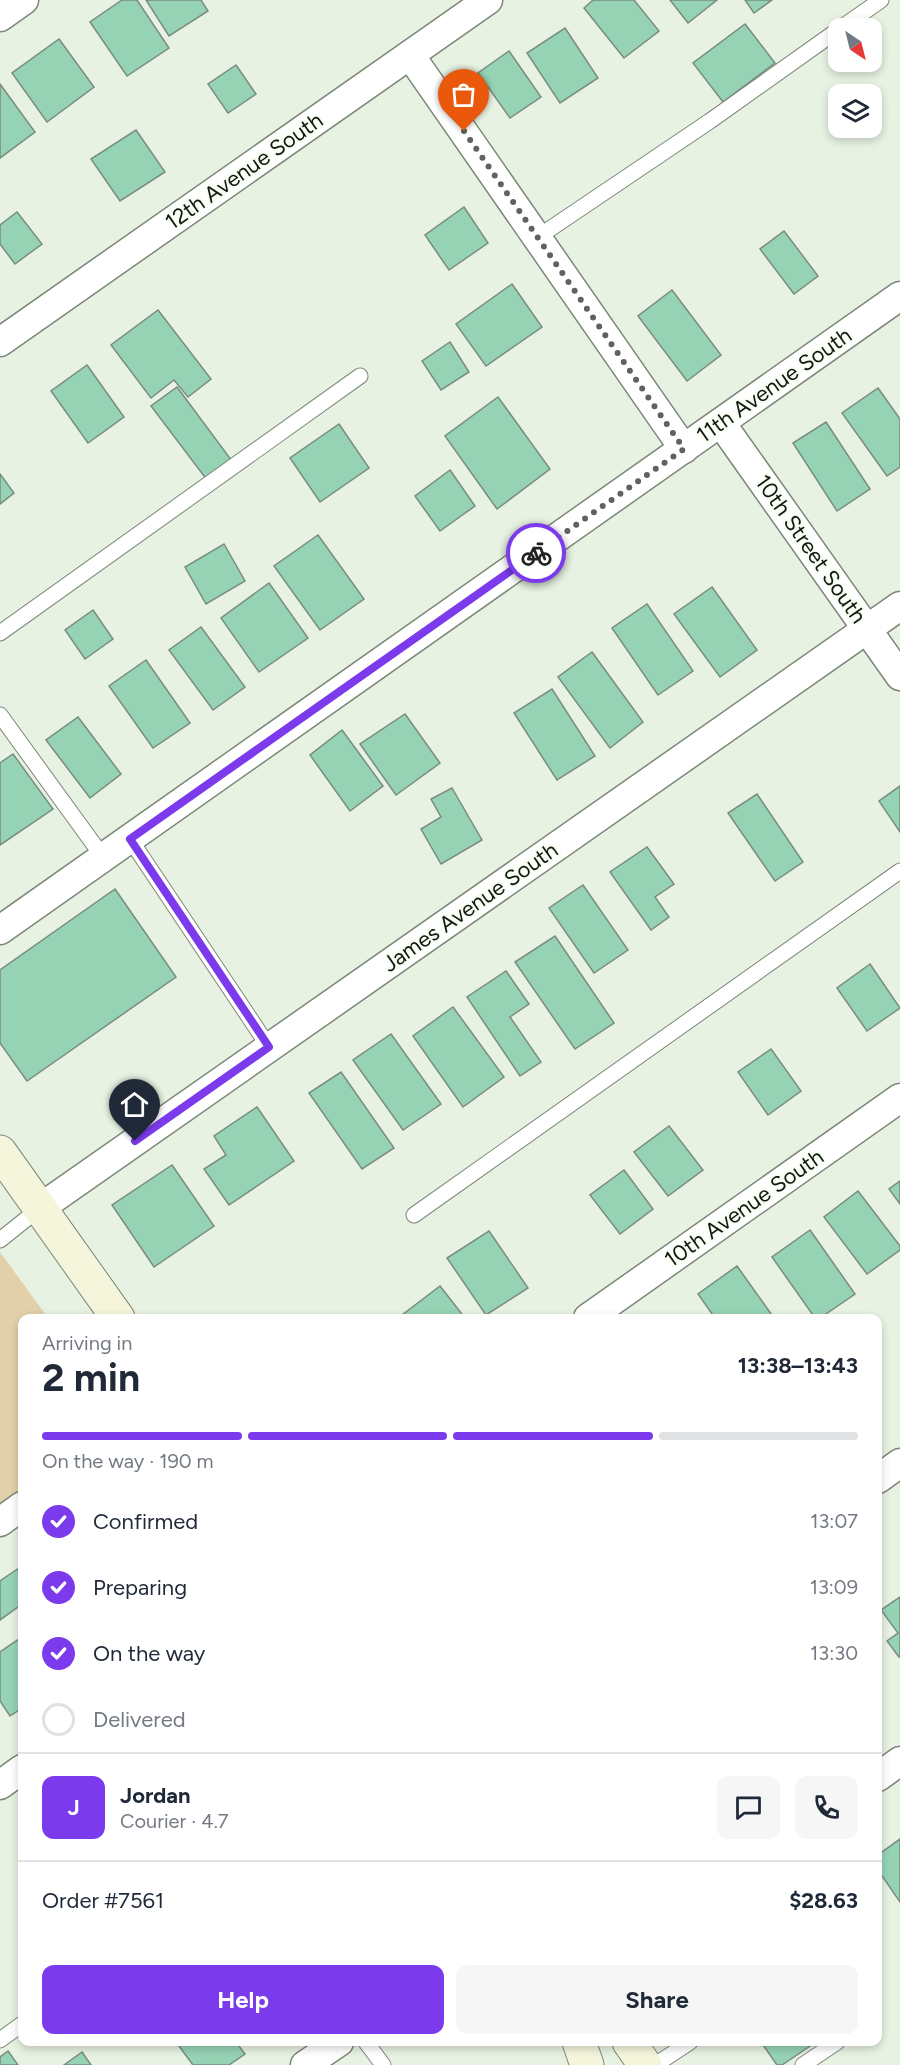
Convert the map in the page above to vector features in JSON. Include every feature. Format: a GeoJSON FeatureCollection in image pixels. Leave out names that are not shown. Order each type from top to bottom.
{"type":"FeatureCollection","features":[{"type":"Feature","properties":{"kind":"main road"},"geometry":{"type":"LineString","coordinates":[[0,1152],[115,1314]]}},
{"type":"Feature","properties":{"kind":"main road"},"geometry":{"type":"LineString","coordinates":[[580,2046],[587,2065]]}},
{"type":"Feature","properties":{"kind":"main road"},"geometry":{"type":"LineString","coordinates":[[631,2046],[645,2065]]}},
{"type":"Feature","properties":{"kind":"street"},"geometry":{"type":"LineString","coordinates":[[0,17],[24,0]]}},
{"type":"Feature","properties":{"kind":"street","name":"12th Avenue South"},"geometry":{"type":"LineString","coordinates":[[0,342],[488,0]]}},
{"type":"Feature","properties":{"kind":"street"},"geometry":{"type":"LineString","coordinates":[[410,55],[684,449]]}},
{"type":"Feature","properties":{"kind":"street","name":"11th Avenue South"},"geometry":{"type":"LineString","coordinates":[[0,930],[900,296]]}},
{"type":"Feature","properties":{"kind":"street","name":"10th Street South"},"geometry":{"type":"LineString","coordinates":[[721,423],[900,676]]}},
{"type":"Feature","properties":{"kind":"street","name":"James Avenue South"},"geometry":{"type":"LineString","coordinates":[[40,1208],[900,606]]}},
{"type":"Feature","properties":{"kind":"street","name":"10th Avenue South"},"geometry":{"type":"LineString","coordinates":[[594,1314],[900,1098]]}},
{"type":"Feature","properties":{"kind":"street"},"geometry":{"type":"LineString","coordinates":[[882,1476],[900,1463]]}},
{"type":"Feature","properties":{"kind":"street"},"geometry":{"type":"LineString","coordinates":[[0,1522],[18,1509]]}},
{"type":"Feature","properties":{"kind":"street"},"geometry":{"type":"LineString","coordinates":[[882,1774],[900,1761]]}},
{"type":"Feature","properties":{"kind":"street"},"geometry":{"type":"LineString","coordinates":[[0,1785],[18,1772]]}},
{"type":"Feature","properties":{"kind":"street"},"geometry":{"type":"LineString","coordinates":[[305,2065],[333,2046]]}},
{"type":"Feature","properties":{"kind":"lane"},"geometry":{"type":"LineString","coordinates":[[856,18],[881,0]]}},
{"type":"Feature","properties":{"kind":"lane"},"geometry":{"type":"LineString","coordinates":[[538,237],[710,121],[828,37]]}},
{"type":"Feature","properties":{"kind":"lane"},"geometry":{"type":"LineString","coordinates":[[0,633],[360,376]]}},
{"type":"Feature","properties":{"kind":"lane"},"geometry":{"type":"LineString","coordinates":[[0,715],[103,857]]}},
{"type":"Feature","properties":{"kind":"lane"},"geometry":{"type":"LineString","coordinates":[[130,839],[269,1047]]}},
{"type":"Feature","properties":{"kind":"lane"},"geometry":{"type":"LineString","coordinates":[[414,1215],[900,872]]}},
{"type":"Feature","properties":{"kind":"lane"},"geometry":{"type":"LineString","coordinates":[[0,1240],[40,1208]]}},
{"type":"Feature","properties":{"kind":"lane"},"geometry":{"type":"LineString","coordinates":[[0,2040],[18,2027]]}},
{"type":"Feature","properties":{"kind":"lane"},"geometry":{"type":"LineString","coordinates":[[369,2046],[383,2065]]}},
{"type":"Feature","properties":{"kind":"lane"},"geometry":{"type":"LineString","coordinates":[[655,2065],[684,2046]]}},
{"type":"Feature","properties":{"kind":"lane"},"geometry":{"type":"LineString","coordinates":[[803,2065],[831,2046]]}},
{"type":"Feature","properties":{"kind":"shaded area"},"geometry":{"type":"Polygon","coordinates":[[[0,1252],[45,1314],[18,1314],[18,1501],[0,1514],[0,1252]]]}},
{"type":"Feature","properties":{"kind":"building"},"geometry":{"type":"Polygon","coordinates":[[[122,0],[137,0],[169,48],[127,76],[90,22],[122,0]]]}},
{"type":"Feature","properties":{"kind":"building"},"geometry":{"type":"Polygon","coordinates":[[[146,0],[201,0],[208,11],[169,36],[146,0]]]}},
{"type":"Feature","properties":{"kind":"building"},"geometry":{"type":"Polygon","coordinates":[[[593,0],[634,0],[659,31],[624,58],[584,8],[593,0]]]}},
{"type":"Feature","properties":{"kind":"building"},"geometry":{"type":"Polygon","coordinates":[[[670,0],[717,0],[688,23],[670,0]]]}},
{"type":"Feature","properties":{"kind":"building"},"geometry":{"type":"Polygon","coordinates":[[[745,0],[772,0],[754,13],[745,0]]]}},
{"type":"Feature","properties":{"kind":"building"},"geometry":{"type":"Polygon","coordinates":[[[745,24],[775,63],[723,102],[693,63],[745,24]]]}},
{"type":"Feature","properties":{"kind":"building"},"geometry":{"type":"Polygon","coordinates":[[[565,28],[598,78],[560,103],[527,53],[565,28]]]}},
{"type":"Feature","properties":{"kind":"building"},"geometry":{"type":"Polygon","coordinates":[[[59,39],[94,87],[47,122],[12,73],[59,39]]]}},
{"type":"Feature","properties":{"kind":"building"},"geometry":{"type":"Polygon","coordinates":[[[509,51],[541,97],[510,118],[478,73],[509,51]]]}},
{"type":"Feature","properties":{"kind":"building"},"geometry":{"type":"Polygon","coordinates":[[[236,65],[256,94],[228,113],[208,84],[236,65]]]}},
{"type":"Feature","properties":{"kind":"building"},"geometry":{"type":"Polygon","coordinates":[[[0,84],[35,132],[0,158],[0,84]]]}},
{"type":"Feature","properties":{"kind":"building"},"geometry":{"type":"Polygon","coordinates":[[[136,130],[165,172],[120,201],[91,159],[136,130]]]}},
{"type":"Feature","properties":{"kind":"building"},"geometry":{"type":"Polygon","coordinates":[[[464,207],[488,243],[449,270],[425,235],[464,207]]]}},
{"type":"Feature","properties":{"kind":"building"},"geometry":{"type":"Polygon","coordinates":[[[17,212],[42,244],[15,264],[0,244],[0,225],[17,212]]]}},
{"type":"Feature","properties":{"kind":"building"},"geometry":{"type":"Polygon","coordinates":[[[784,231],[818,276],[794,294],[760,249],[784,231]]]}},
{"type":"Feature","properties":{"kind":"building"},"geometry":{"type":"Polygon","coordinates":[[[512,284],[542,327],[486,366],[456,324],[512,284]]]}},
{"type":"Feature","properties":{"kind":"building"},"geometry":{"type":"Polygon","coordinates":[[[672,290],[721,355],[687,381],[638,316],[672,290]]]}},
{"type":"Feature","properties":{"kind":"building"},"geometry":{"type":"Polygon","coordinates":[[[158,310],[211,379],[188,397],[174,380],[151,398],[111,345],[158,310]]]}},
{"type":"Feature","properties":{"kind":"building"},"geometry":{"type":"Polygon","coordinates":[[[450,342],[469,372],[441,390],[422,361],[450,342]]]}},
{"type":"Feature","properties":{"kind":"building"},"geometry":{"type":"Polygon","coordinates":[[[87,365],[124,417],[88,443],[51,391],[87,365]]]}},
{"type":"Feature","properties":{"kind":"building"},"geometry":{"type":"Polygon","coordinates":[[[177,387],[232,461],[207,480],[151,406],[177,387]]]}},
{"type":"Feature","properties":{"kind":"building"},"geometry":{"type":"Polygon","coordinates":[[[878,388],[900,419],[900,467],[887,476],[842,413],[878,388]]]}},
{"type":"Feature","properties":{"kind":"building"},"geometry":{"type":"Polygon","coordinates":[[[498,397],[550,469],[497,509],[445,436],[498,397]]]}},
{"type":"Feature","properties":{"kind":"building"},"geometry":{"type":"Polygon","coordinates":[[[826,422],[870,489],[837,511],[793,443],[826,422]]]}},
{"type":"Feature","properties":{"kind":"building"},"geometry":{"type":"Polygon","coordinates":[[[339,424],[369,468],[320,502],[290,458],[339,424]]]}},
{"type":"Feature","properties":{"kind":"building"},"geometry":{"type":"Polygon","coordinates":[[[450,470],[475,506],[440,531],[415,496],[450,470]]]}},
{"type":"Feature","properties":{"kind":"building"},"geometry":{"type":"Polygon","coordinates":[[[0,474],[14,493],[0,504],[0,474]]]}},
{"type":"Feature","properties":{"kind":"building"},"geometry":{"type":"Polygon","coordinates":[[[318,535],[364,599],[320,630],[274,566],[318,535]]]}},
{"type":"Feature","properties":{"kind":"building"},"geometry":{"type":"Polygon","coordinates":[[[224,544],[245,581],[206,604],[185,567],[224,544]]]}},
{"type":"Feature","properties":{"kind":"building"},"geometry":{"type":"Polygon","coordinates":[[[269,583],[308,638],[259,672],[221,618],[269,583]]]}},
{"type":"Feature","properties":{"kind":"building"},"geometry":{"type":"Polygon","coordinates":[[[712,587],[757,650],[720,677],[674,614],[712,587]]]}},
{"type":"Feature","properties":{"kind":"building"},"geometry":{"type":"Polygon","coordinates":[[[647,604],[693,671],[658,695],[612,628],[647,604]]]}},
{"type":"Feature","properties":{"kind":"building"},"geometry":{"type":"Polygon","coordinates":[[[93,610],[113,639],[85,659],[65,630],[93,610]]]}},
{"type":"Feature","properties":{"kind":"building"},"geometry":{"type":"Polygon","coordinates":[[[201,627],[245,687],[213,710],[169,650],[201,627]]]}},
{"type":"Feature","properties":{"kind":"building"},"geometry":{"type":"Polygon","coordinates":[[[592,652],[643,722],[610,748],[558,677],[592,652]]]}},
{"type":"Feature","properties":{"kind":"building"},"geometry":{"type":"Polygon","coordinates":[[[146,660],[190,723],[153,748],[109,686],[146,660]]]}},
{"type":"Feature","properties":{"kind":"building"},"geometry":{"type":"Polygon","coordinates":[[[552,689],[595,756],[557,780],[514,713],[552,689]]]}},
{"type":"Feature","properties":{"kind":"building"},"geometry":{"type":"Polygon","coordinates":[[[405,714],[440,763],[396,795],[360,744],[405,714]]]}},
{"type":"Feature","properties":{"kind":"building"},"geometry":{"type":"Polygon","coordinates":[[[78,717],[121,774],[90,798],[46,740],[78,717]]]}},
{"type":"Feature","properties":{"kind":"building"},"geometry":{"type":"Polygon","coordinates":[[[342,730],[383,786],[350,811],[310,755],[342,730]]]}},
{"type":"Feature","properties":{"kind":"building"},"geometry":{"type":"Polygon","coordinates":[[[13,754],[53,809],[0,845],[0,763],[13,754]]]}},
{"type":"Feature","properties":{"kind":"building"},"geometry":{"type":"Polygon","coordinates":[[[900,786],[900,832],[879,801],[900,786]]]}},
{"type":"Feature","properties":{"kind":"building"},"geometry":{"type":"Polygon","coordinates":[[[452,788],[482,840],[441,864],[421,829],[441,817],[431,799],[452,788]]]}},
{"type":"Feature","properties":{"kind":"building"},"geometry":{"type":"Polygon","coordinates":[[[757,794],[803,862],[775,881],[728,813],[757,794]]]}},
{"type":"Feature","properties":{"kind":"building"},"geometry":{"type":"Polygon","coordinates":[[[647,847],[674,884],[655,897],[669,917],[651,930],[610,872],[647,847]]]}},
{"type":"Feature","properties":{"kind":"building"},"geometry":{"type":"Polygon","coordinates":[[[583,885],[628,950],[594,973],[549,908],[583,885]]]}},
{"type":"Feature","properties":{"kind":"building"},"geometry":{"type":"Polygon","coordinates":[[[115,889],[176,977],[27,1081],[0,1043],[0,970],[115,889]]]}},
{"type":"Feature","properties":{"kind":"building"},"geometry":{"type":"Polygon","coordinates":[[[555,936],[614,1023],[575,1049],[515,962],[555,936]]]}},
{"type":"Feature","properties":{"kind":"building"},"geometry":{"type":"Polygon","coordinates":[[[870,964],[900,1008],[867,1031],[837,988],[870,964]]]}},
{"type":"Feature","properties":{"kind":"building"},"geometry":{"type":"Polygon","coordinates":[[[506,971],[529,1004],[510,1017],[541,1062],[520,1076],[467,997],[506,971]]]}},
{"type":"Feature","properties":{"kind":"building"},"geometry":{"type":"Polygon","coordinates":[[[453,1007],[504,1077],[463,1107],[413,1036],[453,1007]]]}},
{"type":"Feature","properties":{"kind":"building"},"geometry":{"type":"Polygon","coordinates":[[[391,1034],[441,1104],[403,1130],[353,1060],[391,1034]]]}},
{"type":"Feature","properties":{"kind":"building"},"geometry":{"type":"Polygon","coordinates":[[[771,1049],[801,1091],[768,1115],[738,1072],[771,1049]]]}},
{"type":"Feature","properties":{"kind":"building"},"geometry":{"type":"Polygon","coordinates":[[[341,1072],[394,1148],[362,1169],[309,1093],[341,1072]]]}},
{"type":"Feature","properties":{"kind":"building"},"geometry":{"type":"Polygon","coordinates":[[[257,1107],[294,1161],[229,1205],[204,1169],[226,1155],[214,1136],[257,1107]]]}},
{"type":"Feature","properties":{"kind":"building"},"geometry":{"type":"Polygon","coordinates":[[[669,1126],[703,1170],[668,1196],[634,1152],[669,1126]]]}},
{"type":"Feature","properties":{"kind":"building"},"geometry":{"type":"Polygon","coordinates":[[[172,1165],[214,1226],[154,1267],[112,1205],[172,1165]]]}},
{"type":"Feature","properties":{"kind":"building"},"geometry":{"type":"Polygon","coordinates":[[[624,1170],[653,1209],[620,1234],[590,1195],[624,1170]]]}},
{"type":"Feature","properties":{"kind":"building"},"geometry":{"type":"Polygon","coordinates":[[[900,1181],[900,1204],[889,1189],[900,1181]]]}},
{"type":"Feature","properties":{"kind":"building"},"geometry":{"type":"Polygon","coordinates":[[[858,1191],[900,1246],[900,1250],[867,1274],[824,1217],[858,1191]]]}},
{"type":"Feature","properties":{"kind":"building"},"geometry":{"type":"Polygon","coordinates":[[[810,1230],[855,1294],[826,1314],[812,1314],[772,1257],[810,1230]]]}},
{"type":"Feature","properties":{"kind":"building"},"geometry":{"type":"Polygon","coordinates":[[[489,1231],[528,1288],[485,1314],[447,1258],[489,1231]]]}},
{"type":"Feature","properties":{"kind":"building"},"geometry":{"type":"Polygon","coordinates":[[[737,1266],[771,1314],[712,1314],[698,1294],[737,1266]]]}},
{"type":"Feature","properties":{"kind":"building"},"geometry":{"type":"Polygon","coordinates":[[[440,1286],[462,1314],[403,1314],[440,1286]]]}},
{"type":"Feature","properties":{"kind":"building"},"geometry":{"type":"Polygon","coordinates":[[[18,1569],[18,1607],[0,1620],[0,1581],[18,1569]]]}},
{"type":"Feature","properties":{"kind":"building"},"geometry":{"type":"Polygon","coordinates":[[[900,1597],[899,1657],[887,1641],[898,1633],[882,1609],[900,1597]]]}},
{"type":"Feature","properties":{"kind":"building"},"geometry":{"type":"Polygon","coordinates":[[[18,1640],[18,1711],[10,1716],[0,1701],[0,1652],[18,1640]]]}},
{"type":"Feature","properties":{"kind":"building"},"geometry":{"type":"Polygon","coordinates":[[[900,1839],[900,1902],[882,1876],[882,1852],[900,1839]]]}},
{"type":"Feature","properties":{"kind":"building"},"geometry":{"type":"Polygon","coordinates":[[[179,2046],[239,2046],[245,2054],[229,2065],[193,2065],[179,2046]]]}},
{"type":"Feature","properties":{"kind":"building"},"geometry":{"type":"Polygon","coordinates":[[[764,2046],[810,2046],[782,2065],[777,2065],[764,2046]]]}},
{"type":"Feature","properties":{"kind":"building"},"geometry":{"type":"Polygon","coordinates":[[[8,2051],[18,2065],[0,2065],[0,2057],[8,2051]]]}},
{"type":"Feature","properties":{"kind":"building"},"geometry":{"type":"Polygon","coordinates":[[[82,2052],[91,2065],[64,2065],[82,2052]]]}},
{"type":"Feature","properties":{"kind":"way so far"},"geometry":{"type":"LineString","coordinates":[[464,131],[684,449],[536,553]]}},
{"type":"Feature","properties":{"kind":"route"},"geometry":{"type":"LineString","coordinates":[[135,1141],[269,1047],[130,839],[536,553]]}}]}
